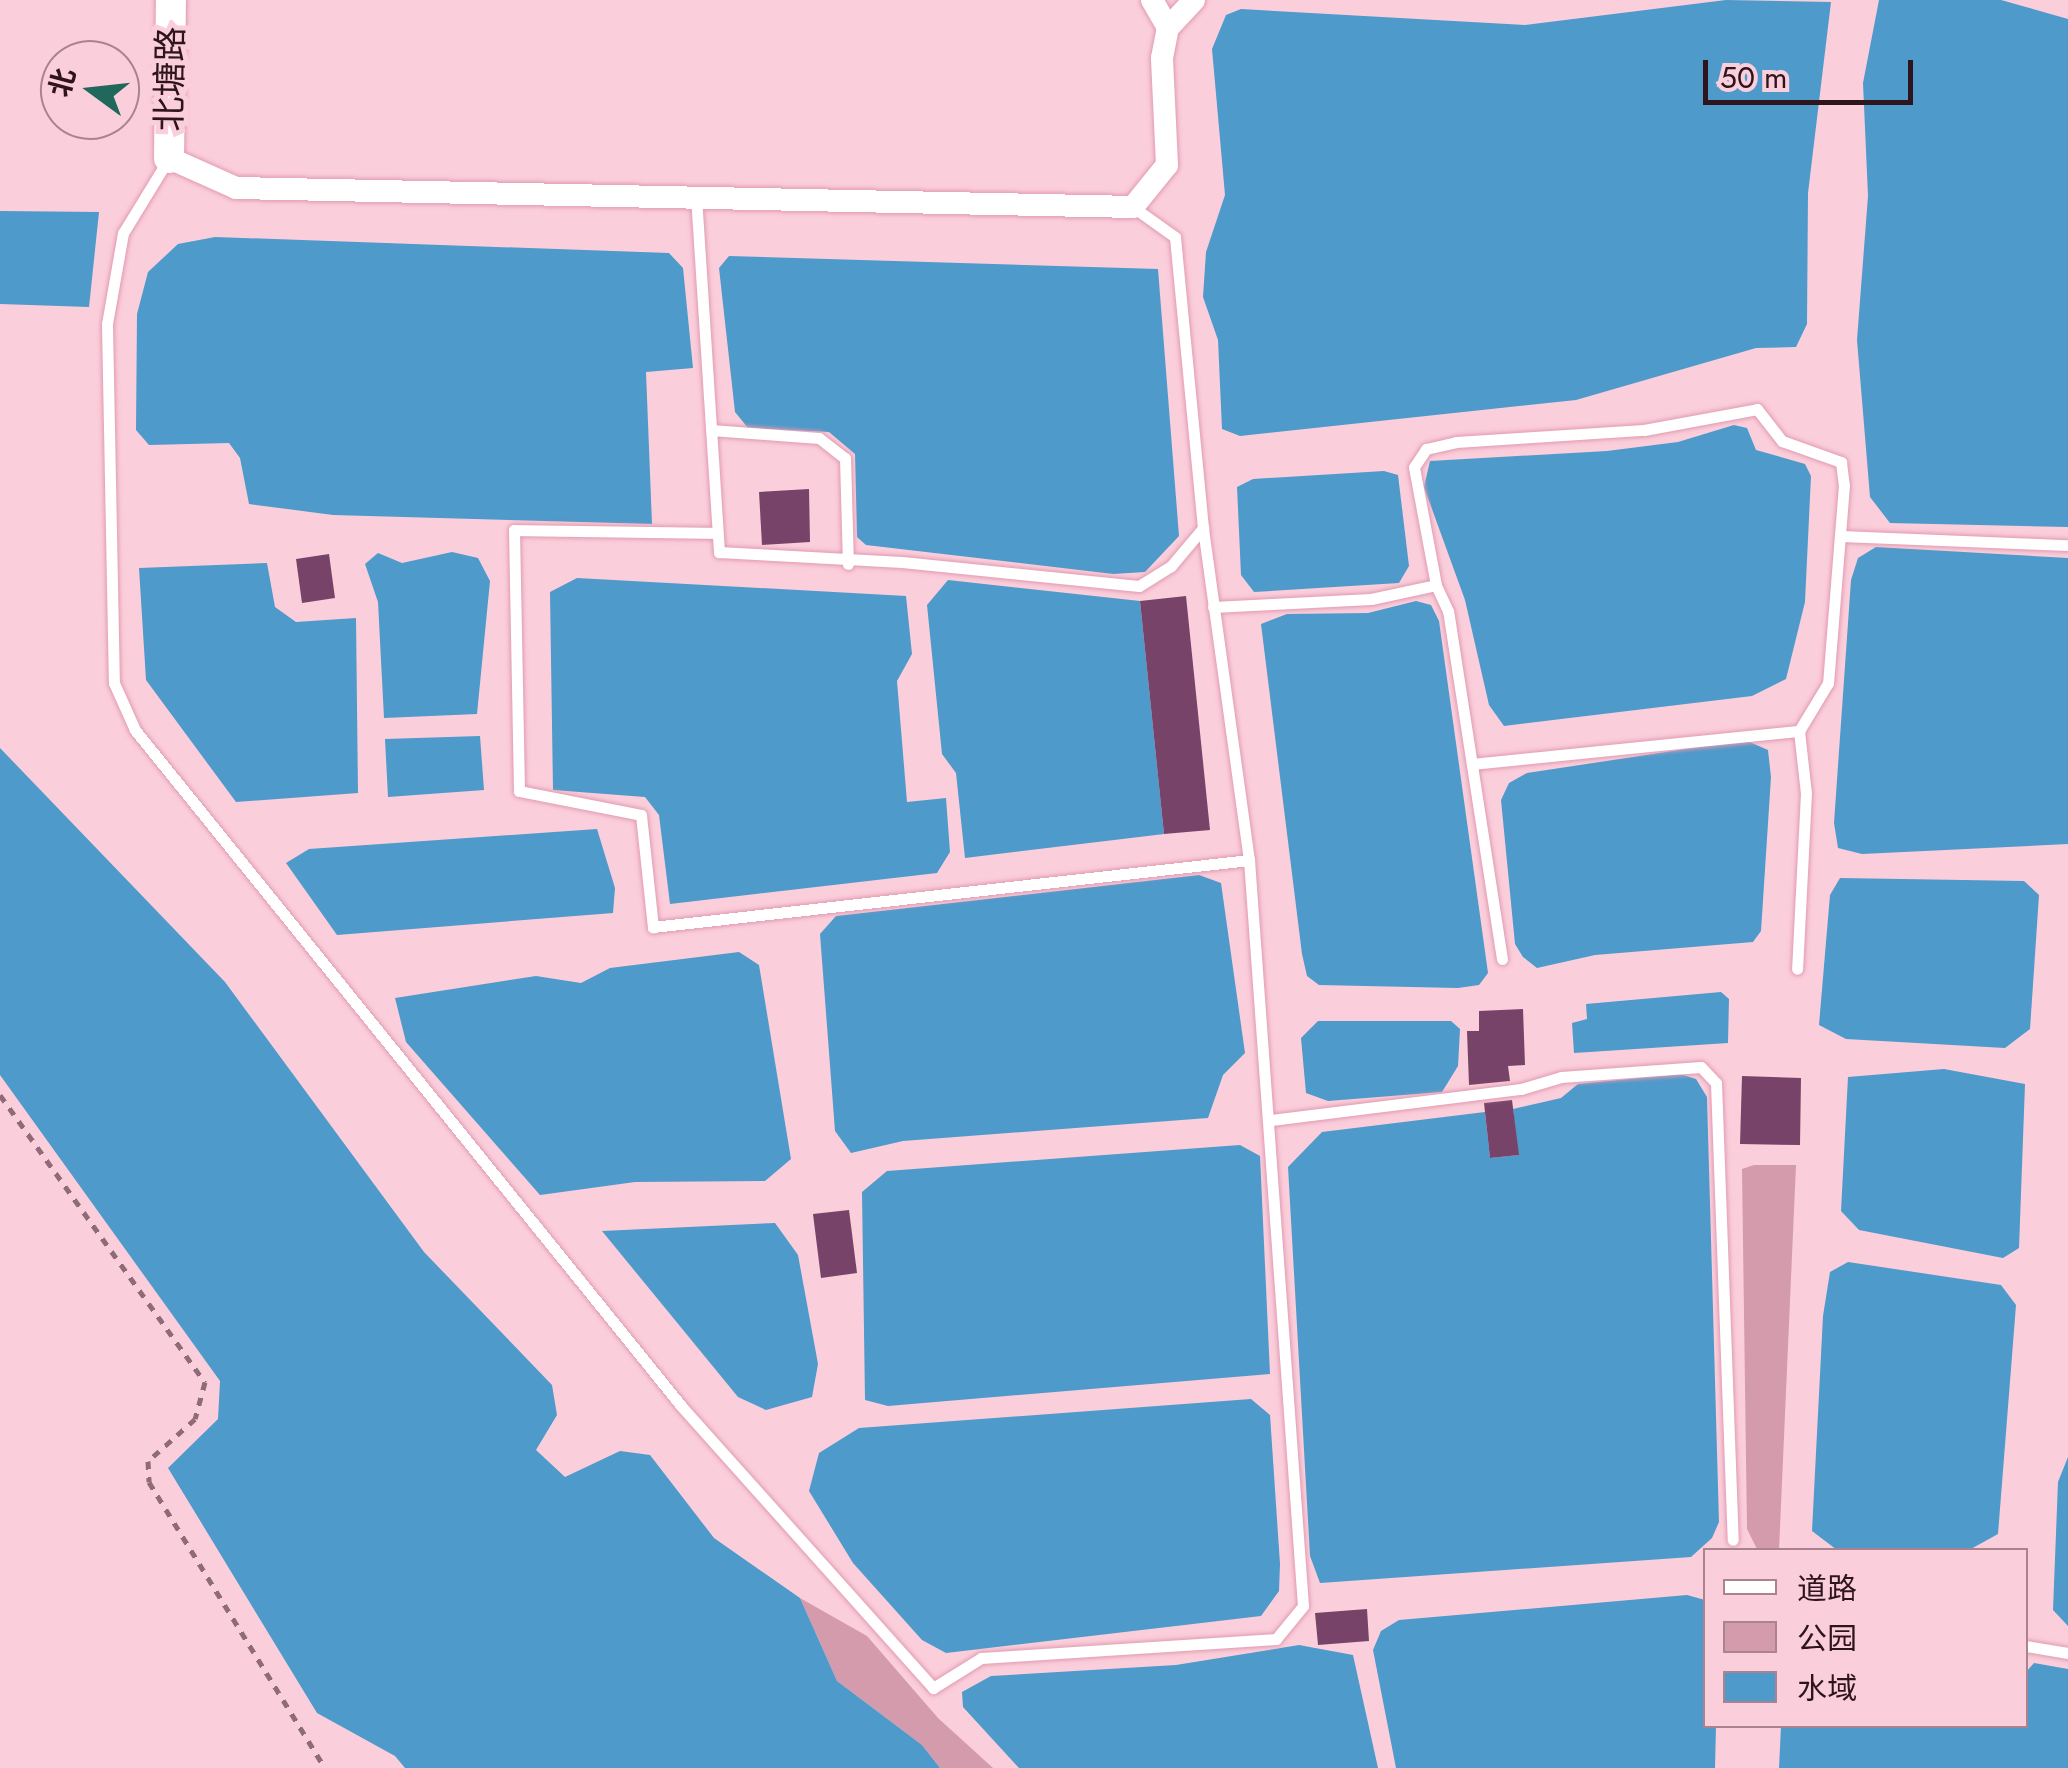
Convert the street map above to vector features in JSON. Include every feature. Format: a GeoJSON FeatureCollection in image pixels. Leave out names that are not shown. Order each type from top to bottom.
{"type":"FeatureCollection","features":[{"type":"Feature","properties":{"kind":"street","name":"北塘路"},"geometry":{"type":"LineString","coordinates":[[168,158],[170,0]]}},
{"type":"Feature","properties":{"kind":"street"},"geometry":{"type":"LineString","coordinates":[[1152,0],[1168,28]]}},
{"type":"Feature","properties":{"kind":"street"},"geometry":{"type":"LineString","coordinates":[[168,158],[236,188],[1133,206],[1166,165],[1162,58],[1168,28],[1194,0]]}},
{"type":"Feature","properties":{"kind":"lane"},"geometry":{"type":"LineString","coordinates":[[168,158],[123,233],[106,324],[114,684],[136,730],[682,1407],[932,1688],[982,1658],[1276,1639],[1303,1606],[1271,1120],[1249,860],[1203,528],[1175,238],[1133,206]]}},
{"type":"Feature","properties":{"kind":"lane"},"geometry":{"type":"LineString","coordinates":[[696,196],[719,552],[848,564],[902,562],[1139,586],[1171,566],[1203,528]]}},
{"type":"Feature","properties":{"kind":"lane"},"geometry":{"type":"LineString","coordinates":[[1502,959],[1448,611],[1436,584],[1414,467],[1426,450],[1456,442],[1644,430],[1757,409],[1782,441],[1841,462],[1840,536],[1828,683],[1799,731],[1806,793],[1797,969]]}},
{"type":"Feature","properties":{"kind":"lane"},"geometry":{"type":"LineString","coordinates":[[711,430],[819,438],[845,458],[848,564]]}},
{"type":"Feature","properties":{"kind":"lane"},"geometry":{"type":"LineString","coordinates":[[717,533],[514,530],[519,791],[641,816],[653,927],[1249,860]]}},
{"type":"Feature","properties":{"kind":"lane"},"geometry":{"type":"LineString","coordinates":[[1840,536],[2068,545]]}},
{"type":"Feature","properties":{"kind":"lane"},"geometry":{"type":"LineString","coordinates":[[1213,607],[1371,600],[1436,584]]}},
{"type":"Feature","properties":{"kind":"lane"},"geometry":{"type":"LineString","coordinates":[[1472,764],[1799,731]]}},
{"type":"Feature","properties":{"kind":"lane"},"geometry":{"type":"LineString","coordinates":[[1271,1120],[1521,1089],[1561,1077],[1701,1067],[1716,1084],[1733,1540]]}},
{"type":"Feature","properties":{"kind":"lane"},"geometry":{"type":"LineString","coordinates":[[2028,1646],[2068,1653]]}},
{"type":"Feature","properties":{"kind":"path"},"geometry":{"type":"LineString","coordinates":[[0,1095],[205,1382],[195,1419],[148,1462],[150,1482],[325,1768]]}},
{"type":"Feature","properties":{"kind":"green space"},"geometry":{"type":"Polygon","coordinates":[[[1754,1165],[1796,1165],[1779,1548],[1756,1548],[1747,1529],[1742,1169],[1754,1165]]]}},
{"type":"Feature","properties":{"kind":"green space"},"geometry":{"type":"Polygon","coordinates":[[[800,1598],[867,1636],[938,1718],[993,1768],[940,1768],[922,1745],[837,1681],[800,1598]]]}},
{"type":"Feature","properties":{"kind":"water"},"geometry":{"type":"Polygon","coordinates":[[[1726,0],[1831,2],[1808,193],[1807,324],[1796,347],[1756,348],[1576,400],[1240,436],[1222,429],[1218,340],[1203,297],[1206,252],[1225,195],[1212,49],[1226,15],[1241,9],[1525,25],[1726,0]]]}},
{"type":"Feature","properties":{"kind":"water"},"geometry":{"type":"Polygon","coordinates":[[[1879,0],[2001,0],[2068,19],[2068,527],[1890,523],[1870,497],[1857,340],[1868,196],[1863,83],[1879,0]]]}},
{"type":"Feature","properties":{"kind":"water"},"geometry":{"type":"Polygon","coordinates":[[[0,211],[99,212],[89,307],[0,304],[0,211]]]}},
{"type":"Feature","properties":{"kind":"water"},"geometry":{"type":"Polygon","coordinates":[[[215,237],[669,253],[683,268],[693,368],[646,372],[652,524],[333,515],[249,504],[240,458],[229,443],[149,445],[136,430],[137,314],[148,272],[178,244],[215,237]]]}},
{"type":"Feature","properties":{"kind":"water"},"geometry":{"type":"Polygon","coordinates":[[[729,256],[1158,269],[1179,536],[1145,572],[1113,574],[866,545],[857,537],[855,454],[829,432],[748,428],[735,412],[719,268],[729,256]]]}},
{"type":"Feature","properties":{"kind":"water"},"geometry":{"type":"Polygon","coordinates":[[[1734,425],[1747,428],[1756,450],[1805,464],[1811,476],[1805,602],[1786,679],[1752,696],[1504,726],[1489,705],[1465,600],[1424,487],[1430,461],[1607,451],[1678,442],[1734,425]]]}},
{"type":"Feature","properties":{"kind":"water"},"geometry":{"type":"Polygon","coordinates":[[[1384,471],[1398,475],[1409,566],[1399,583],[1254,592],[1241,575],[1237,487],[1253,479],[1384,471]]]}},
{"type":"Feature","properties":{"kind":"water"},"geometry":{"type":"Polygon","coordinates":[[[1876,547],[2068,558],[2068,844],[1862,854],[1838,848],[1834,823],[1851,580],[1858,558],[1876,547]]]}},
{"type":"Feature","properties":{"kind":"water"},"geometry":{"type":"Polygon","coordinates":[[[452,552],[478,558],[490,581],[477,714],[384,718],[378,602],[365,564],[378,553],[402,563],[452,552]]]}},
{"type":"Feature","properties":{"kind":"water"},"geometry":{"type":"Polygon","coordinates":[[[267,563],[275,607],[296,622],[356,618],[358,793],[236,802],[146,680],[139,568],[267,563]]]}},
{"type":"Feature","properties":{"kind":"water"},"geometry":{"type":"Polygon","coordinates":[[[577,578],[906,596],[912,654],[897,681],[907,802],[946,798],[950,852],[937,873],[670,904],[659,815],[645,797],[553,790],[550,592],[577,578]]]}},
{"type":"Feature","properties":{"kind":"water"},"geometry":{"type":"Polygon","coordinates":[[[948,580],[1140,601],[1164,834],[965,858],[956,773],[942,754],[927,605],[948,580]]]}},
{"type":"Feature","properties":{"kind":"water"},"geometry":{"type":"Polygon","coordinates":[[[1416,601],[1431,605],[1439,621],[1488,973],[1479,985],[1458,988],[1319,985],[1307,976],[1302,954],[1261,624],[1287,614],[1368,613],[1416,601]]]}},
{"type":"Feature","properties":{"kind":"water"},"geometry":{"type":"Polygon","coordinates":[[[480,736],[484,790],[388,797],[385,739],[480,736]]]}},
{"type":"Feature","properties":{"kind":"water"},"geometry":{"type":"Polygon","coordinates":[[[1745,740],[1768,750],[1771,777],[1761,931],[1753,942],[1595,955],[1537,968],[1523,957],[1515,944],[1501,800],[1509,783],[1527,773],[1745,740]]]}},
{"type":"Feature","properties":{"kind":"water"},"geometry":{"type":"Polygon","coordinates":[[[0,748],[225,982],[424,1252],[552,1385],[557,1415],[536,1450],[565,1477],[620,1451],[650,1455],[714,1538],[800,1598],[837,1681],[922,1745],[940,1768],[405,1768],[395,1756],[317,1713],[168,1468],[218,1419],[220,1381],[0,1075],[0,748]]]}},
{"type":"Feature","properties":{"kind":"water"},"geometry":{"type":"Polygon","coordinates":[[[597,829],[615,888],[613,913],[337,935],[286,863],[309,849],[597,829]]]}},
{"type":"Feature","properties":{"kind":"water"},"geometry":{"type":"Polygon","coordinates":[[[1199,875],[1221,883],[1245,1053],[1223,1075],[1208,1118],[903,1141],[851,1153],[835,1131],[820,934],[836,916],[1199,875]]]}},
{"type":"Feature","properties":{"kind":"water"},"geometry":{"type":"Polygon","coordinates":[[[1840,878],[2024,881],[2039,895],[2030,1029],[2005,1048],[1846,1039],[1819,1025],[1830,895],[1840,878]]]}},
{"type":"Feature","properties":{"kind":"water"},"geometry":{"type":"Polygon","coordinates":[[[739,952],[759,965],[791,1159],[765,1181],[635,1182],[540,1195],[406,1042],[395,998],[536,976],[581,983],[610,968],[739,952]]]}},
{"type":"Feature","properties":{"kind":"water"},"geometry":{"type":"Polygon","coordinates":[[[1721,992],[1729,999],[1728,1043],[1574,1053],[1572,1023],[1587,1019],[1586,1004],[1721,992]]]}},
{"type":"Feature","properties":{"kind":"water"},"geometry":{"type":"Polygon","coordinates":[[[1318,1021],[1451,1021],[1460,1029],[1458,1066],[1442,1092],[1328,1101],[1306,1093],[1301,1038],[1318,1021]]]}},
{"type":"Feature","properties":{"kind":"water"},"geometry":{"type":"Polygon","coordinates":[[[1944,1069],[2025,1084],[2019,1248],[2003,1258],[1859,1230],[1841,1211],[1848,1077],[1944,1069]]]}},
{"type":"Feature","properties":{"kind":"water"},"geometry":{"type":"Polygon","coordinates":[[[1680,1074],[1696,1079],[1707,1097],[1719,1522],[1712,1538],[1691,1557],[1320,1583],[1310,1556],[1288,1167],[1322,1132],[1485,1112],[1490,1158],[1518,1155],[1513,1109],[1561,1098],[1578,1084],[1680,1074]]]}},
{"type":"Feature","properties":{"kind":"water"},"geometry":{"type":"Polygon","coordinates":[[[1240,1145],[1260,1156],[1270,1374],[888,1406],[865,1400],[862,1192],[887,1171],[1240,1145]]]}},
{"type":"Feature","properties":{"kind":"water"},"geometry":{"type":"Polygon","coordinates":[[[775,1223],[798,1255],[818,1364],[812,1397],[766,1410],[738,1397],[602,1231],[775,1223]]]}},
{"type":"Feature","properties":{"kind":"water"},"geometry":{"type":"Polygon","coordinates":[[[1848,1262],[2001,1285],[2016,1305],[1998,1534],[1973,1548],[1834,1548],[1812,1531],[1823,1316],[1830,1272],[1848,1262]]]}},
{"type":"Feature","properties":{"kind":"water"},"geometry":{"type":"Polygon","coordinates":[[[1251,1399],[1270,1415],[1280,1564],[1279,1591],[1261,1616],[946,1653],[922,1640],[853,1563],[809,1491],[819,1453],[859,1428],[1251,1399]]]}},
{"type":"Feature","properties":{"kind":"water"},"geometry":{"type":"Polygon","coordinates":[[[2068,1457],[2068,1626],[2053,1610],[2058,1482],[2068,1457]]]}},
{"type":"Feature","properties":{"kind":"water"},"geometry":{"type":"Polygon","coordinates":[[[1687,1595],[1703,1599],[1703,1728],[1716,1728],[1715,1768],[1396,1768],[1373,1650],[1381,1631],[1399,1620],[1687,1595]]]}},
{"type":"Feature","properties":{"kind":"water"},"geometry":{"type":"Polygon","coordinates":[[[1299,1645],[1353,1655],[1378,1768],[1019,1768],[963,1707],[962,1692],[991,1676],[1176,1665],[1299,1645]]]}},
{"type":"Feature","properties":{"kind":"water"},"geometry":{"type":"Polygon","coordinates":[[[2034,1663],[2068,1669],[2068,1768],[1779,1768],[1781,1728],[2028,1728],[2028,1670],[2034,1663]]]}},
{"type":"Feature","properties":{"kind":"building"},"geometry":{"type":"Polygon","coordinates":[[[809,489],[810,542],[762,545],[759,492],[809,489]]]}},
{"type":"Feature","properties":{"kind":"building"},"geometry":{"type":"Polygon","coordinates":[[[329,554],[335,598],[302,603],[296,559],[329,554]]]}},
{"type":"Feature","properties":{"kind":"building"},"geometry":{"type":"Polygon","coordinates":[[[1186,596],[1210,830],[1164,834],[1140,601],[1186,596]]]}},
{"type":"Feature","properties":{"kind":"building"},"geometry":{"type":"Polygon","coordinates":[[[1523,1009],[1525,1065],[1508,1066],[1510,1081],[1469,1085],[1467,1031],[1479,1031],[1479,1011],[1523,1009]]]}},
{"type":"Feature","properties":{"kind":"building"},"geometry":{"type":"Polygon","coordinates":[[[1742,1076],[1801,1078],[1800,1145],[1740,1144],[1742,1076]]]}},
{"type":"Feature","properties":{"kind":"building"},"geometry":{"type":"Polygon","coordinates":[[[1512,1100],[1519,1155],[1490,1158],[1484,1103],[1512,1100]]]}},
{"type":"Feature","properties":{"kind":"building"},"geometry":{"type":"Polygon","coordinates":[[[849,1210],[857,1273],[821,1278],[813,1214],[849,1210]]]}},
{"type":"Feature","properties":{"kind":"building"},"geometry":{"type":"Polygon","coordinates":[[[1367,1609],[1369,1641],[1318,1645],[1315,1613],[1367,1609]]]}}]}
